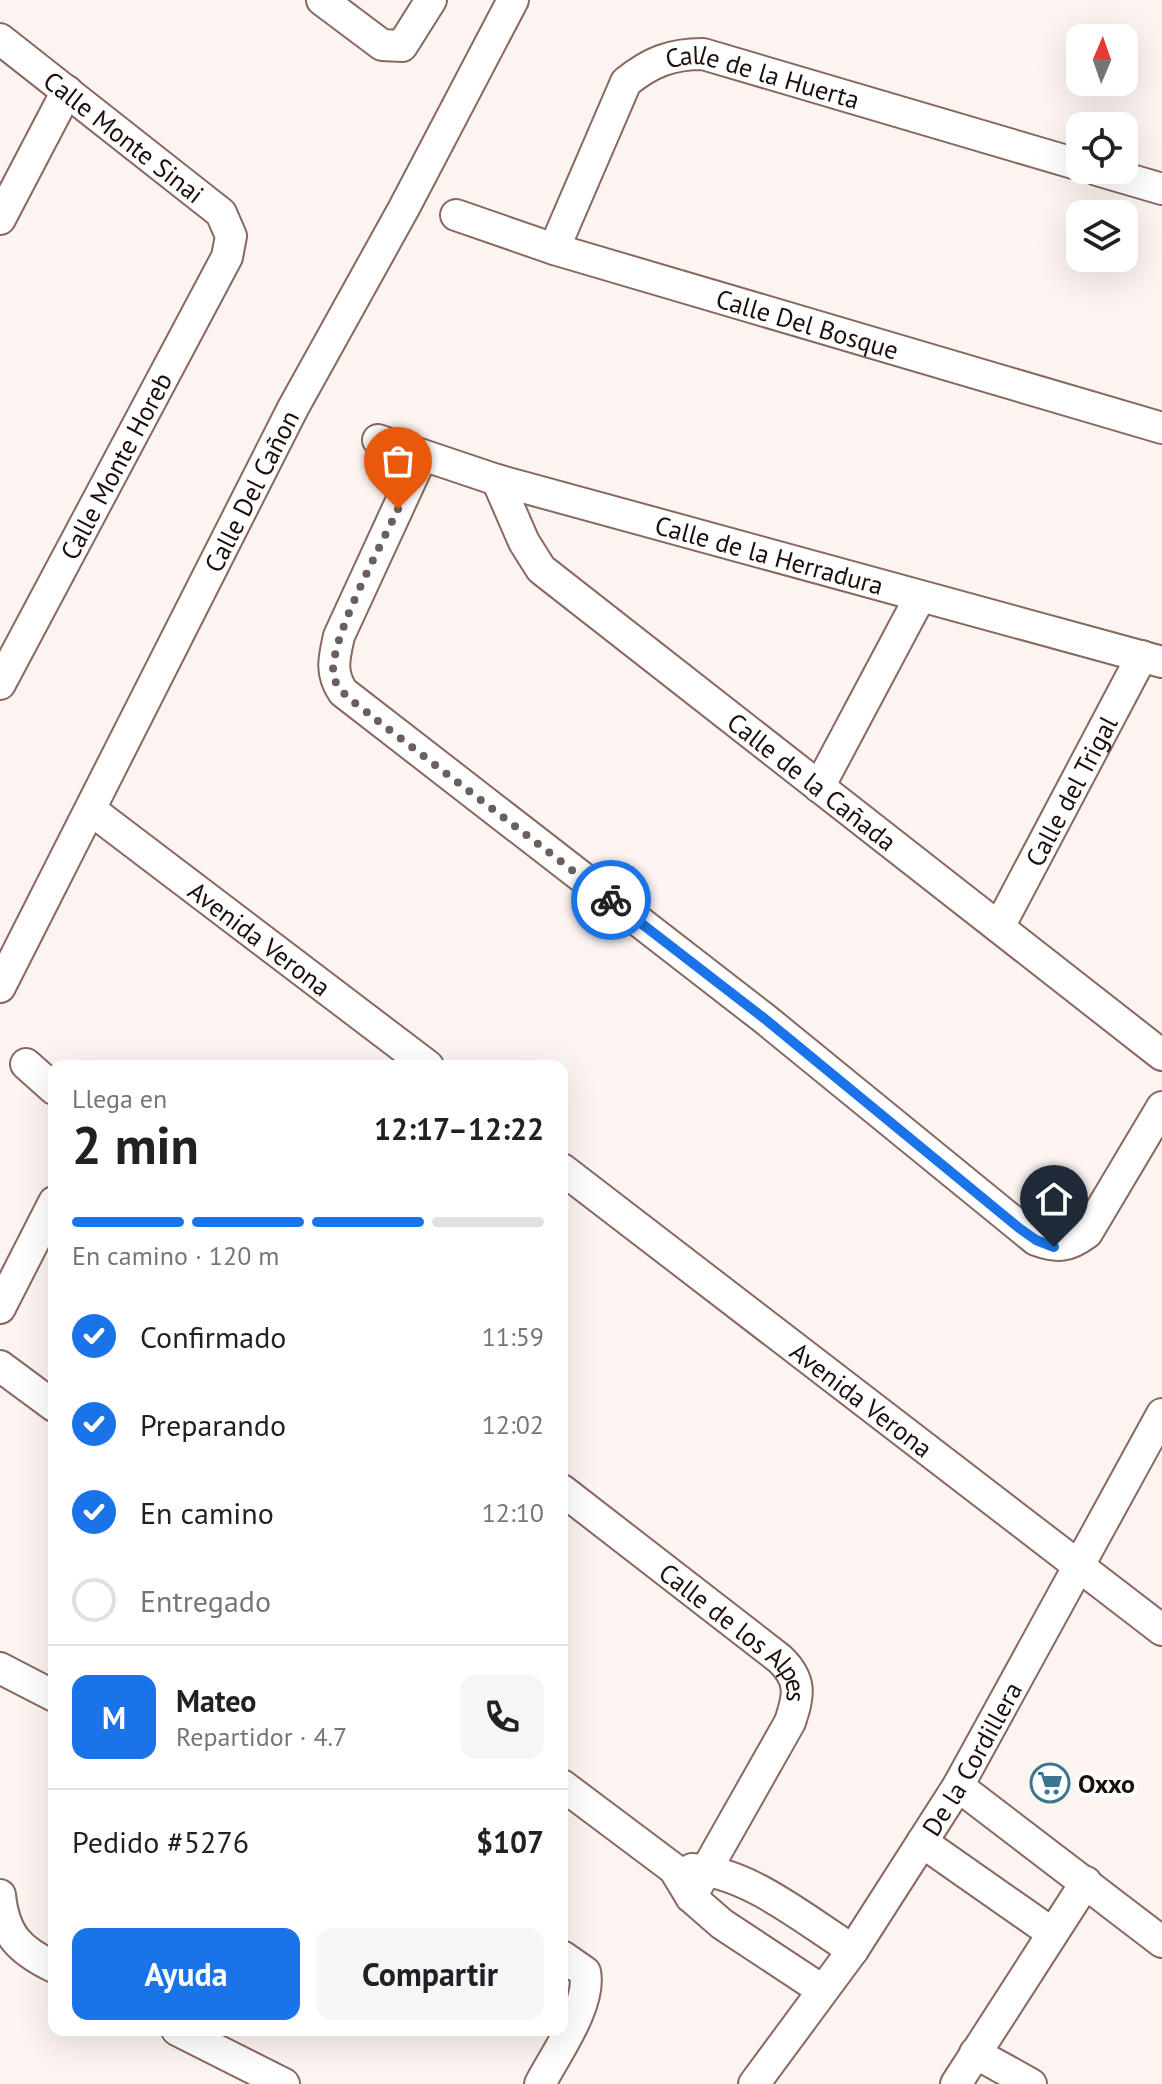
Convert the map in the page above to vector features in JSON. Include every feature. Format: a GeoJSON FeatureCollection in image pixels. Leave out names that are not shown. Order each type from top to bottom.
{"type":"FeatureCollection","features":[{"type":"Feature","properties":{"kind":"street"},"geometry":{"type":"LineString","coordinates":[[322,0],[382,45],[402,46],[431,0]]}},
{"type":"Feature","properties":{"kind":"street","name":"Calle Del Cañon"},"geometry":{"type":"LineString","coordinates":[[0,987],[293,408],[404,208],[513,0]]}},
{"type":"Feature","properties":{"kind":"street","name":"Calle Monte Sinai"},"geometry":{"type":"LineString","coordinates":[[0,39],[221,213],[229,228],[230,247]]}},
{"type":"Feature","properties":{"kind":"street","name":"Calle de la Huerta"},"geometry":{"type":"LineString","coordinates":[[554,249],[626,82],[645,66],[674,54],[703,54],[1066,161]]}},
{"type":"Feature","properties":{"kind":"street"},"geometry":{"type":"LineString","coordinates":[[0,219],[67,91]]}},
{"type":"Feature","properties":{"kind":"street"},"geometry":{"type":"LineString","coordinates":[[1138,182],[1162,189]]}},
{"type":"Feature","properties":{"kind":"street","name":"Calle Del Bosque"},"geometry":{"type":"LineString","coordinates":[[456,215],[554,249],[1162,428]]}},
{"type":"Feature","properties":{"kind":"street","name":"Calle Monte Horeb"},"geometry":{"type":"LineString","coordinates":[[0,684],[230,247]]}},
{"type":"Feature","properties":{"kind":"street","name":"Calle de la Herradura"},"geometry":{"type":"LineString","coordinates":[[378,440],[497,480],[1152,659]]}},
{"type":"Feature","properties":{"kind":"street"},"geometry":{"type":"LineString","coordinates":[[422,456],[339,636],[333,660],[334,678],[343,692],[765,1019],[1019,1228],[1045,1244],[1070,1245],[1087,1233],[1162,1107]]}},
{"type":"Feature","properties":{"kind":"street","name":"Calle de la Cañada"},"geometry":{"type":"LineString","coordinates":[[497,480],[524,542],[541,569],[1162,1055]]}},
{"type":"Feature","properties":{"kind":"street"},"geometry":{"type":"LineString","coordinates":[[819,787],[920,597]]}},
{"type":"Feature","properties":{"kind":"street","name":"Calle del Trigal"},"geometry":{"type":"LineString","coordinates":[[999,927],[1152,659]]}},
{"type":"Feature","properties":{"kind":"street","name":"Avenida Verona"},"geometry":{"type":"LineString","coordinates":[[91,810],[420,1060]]}},
{"type":"Feature","properties":{"kind":"street"},"geometry":{"type":"LineString","coordinates":[[26,1064],[48,1084]]}},
{"type":"Feature","properties":{"kind":"street","name":"Avenida Verona"},"geometry":{"type":"LineString","coordinates":[[568,1174],[1162,1630]]}},
{"type":"Feature","properties":{"kind":"street"},"geometry":{"type":"LineString","coordinates":[[0,1308],[48,1214]]}},
{"type":"Feature","properties":{"kind":"street"},"geometry":{"type":"LineString","coordinates":[[0,1366],[48,1402]]}},
{"type":"Feature","properties":{"kind":"street","name":"De la Cordillera"},"geometry":{"type":"LineString","coordinates":[[754,2084],[853,1950],[958,1786],[1162,1414]]}},
{"type":"Feature","properties":{"kind":"street","name":"Calle de los Alpes"},"geometry":{"type":"LineString","coordinates":[[568,1495],[780,1659],[796,1678],[799,1690],[790,1722],[691,1897]]}},
{"type":"Feature","properties":{"kind":"street"},"geometry":{"type":"LineString","coordinates":[[0,1668],[48,1693]]}},
{"type":"Feature","properties":{"kind":"street"},"geometry":{"type":"LineString","coordinates":[[958,1786],[1162,1942]]}},
{"type":"Feature","properties":{"kind":"street"},"geometry":{"type":"LineString","coordinates":[[568,1790],[674,1869],[691,1897],[722,1924],[822,1990]]}},
{"type":"Feature","properties":{"kind":"street"},"geometry":{"type":"LineString","coordinates":[[922,1842],[1052,1933]]}},
{"type":"Feature","properties":{"kind":"street"},"geometry":{"type":"LineString","coordinates":[[674,1869],[709,1870],[759,1892],[853,1950]]}},
{"type":"Feature","properties":{"kind":"street"},"geometry":{"type":"LineString","coordinates":[[956,2084],[1086,1882]]}},
{"type":"Feature","properties":{"kind":"street"},"geometry":{"type":"LineString","coordinates":[[0,1895],[3,1920],[12,1940],[48,1963]]}},
{"type":"Feature","properties":{"kind":"street"},"geometry":{"type":"LineString","coordinates":[[568,1960],[585,1972],[588,1984],[583,2003],[568,2031]]}},
{"type":"Feature","properties":{"kind":"street"},"geometry":{"type":"LineString","coordinates":[[189,2036],[284,2084]]}},
{"type":"Feature","properties":{"kind":"street"},"geometry":{"type":"LineString","coordinates":[[540,2084],[565,2036]]}},
{"type":"Feature","properties":{"kind":"street"},"geometry":{"type":"LineString","coordinates":[[975,2053],[1031,2084]]}},
{"type":"Feature","properties":{"kind":"way so far"},"geometry":{"type":"LineString","coordinates":[[398,509],[339,636],[333,660],[334,678],[343,692],[374,718],[611,900]]}},
{"type":"Feature","properties":{"kind":"place","name":"Oxxo"},"geometry":{"type":"Point","coordinates":[1050,1783]}},
{"type":"Feature","properties":{"kind":"route"},"geometry":{"type":"LineString","coordinates":[[611,900],[765,1019],[1019,1228],[1036,1240],[1054,1247]]}}]}
